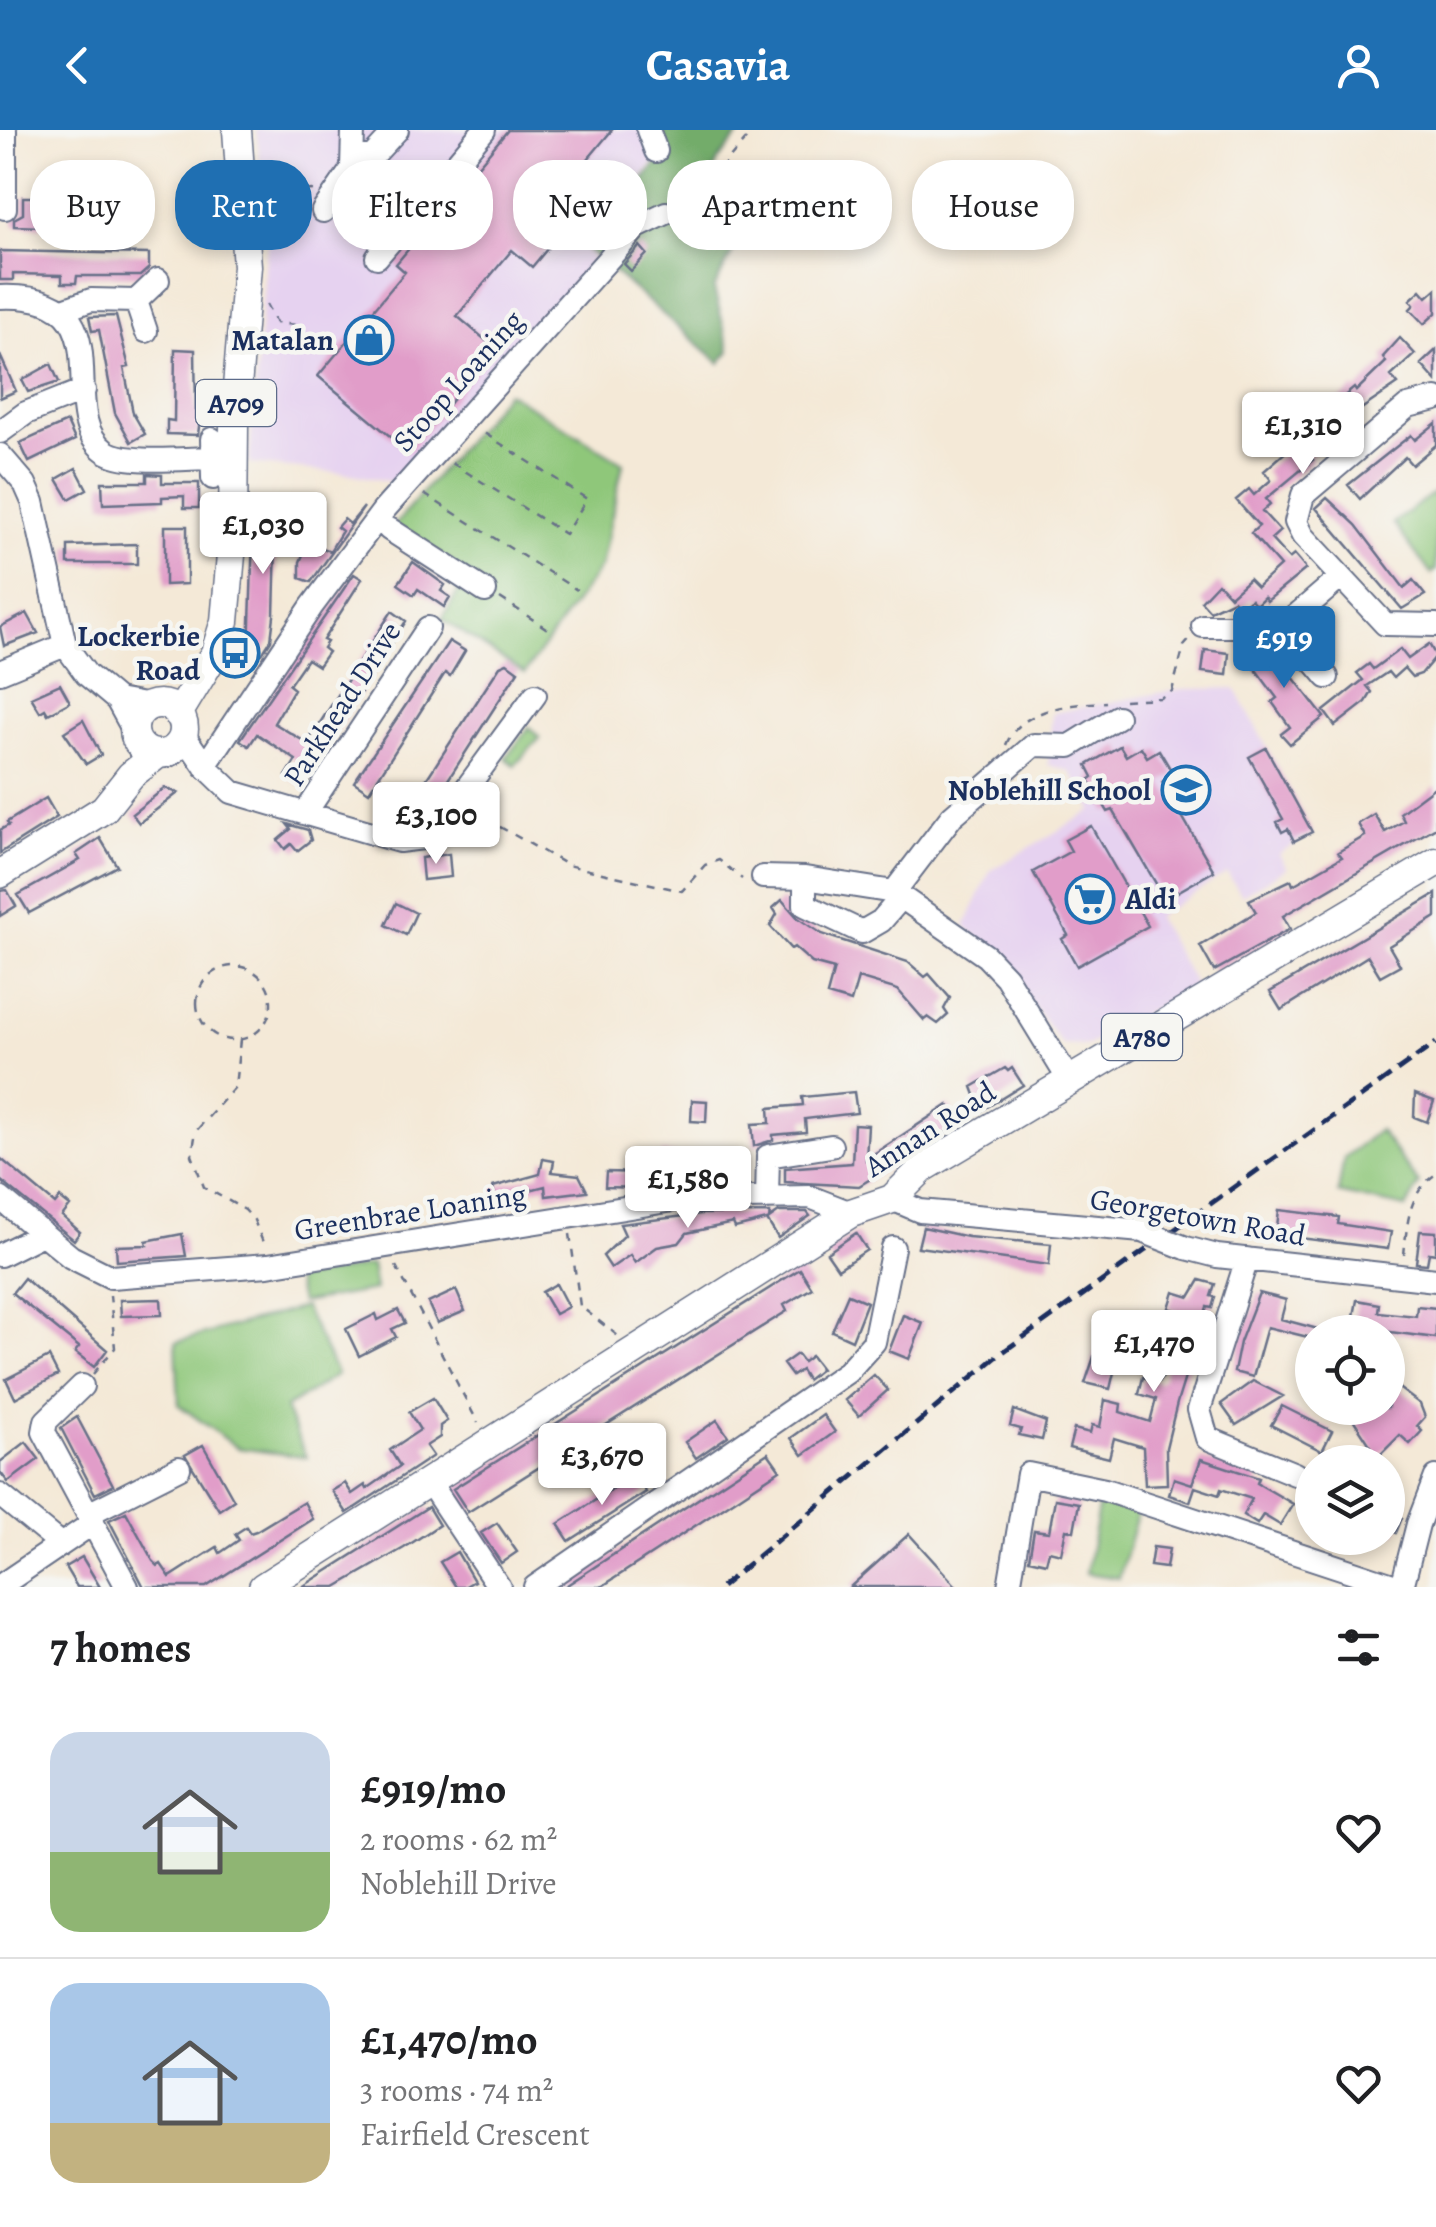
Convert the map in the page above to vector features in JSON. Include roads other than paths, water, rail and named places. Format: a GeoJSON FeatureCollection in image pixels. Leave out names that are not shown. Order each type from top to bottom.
{"type":"FeatureCollection","features":[{"type":"Feature","properties":{"kind":"main road","name":"A709"},"geometry":{"type":"LineString","coordinates":[[160,729],[215,654],[225,621],[233,533],[231,476],[248,266],[237,130]]}},
{"type":"Feature","properties":{"kind":"main road"},"geometry":{"type":"LineString","coordinates":[[0,874],[104,809],[132,775],[160,729]]}},
{"type":"Feature","properties":{"kind":"main road","name":"Annan Road"},"geometry":{"type":"LineString","coordinates":[[279,1583],[428,1480],[851,1213],[892,1199],[922,1168],[1436,862]]}},
{"type":"Feature","properties":{"kind":"street"},"geometry":{"type":"LineString","coordinates":[[327,206],[348,180],[354,158],[354,130]]}},
{"type":"Feature","properties":{"kind":"street"},"geometry":{"type":"LineString","coordinates":[[354,158],[372,158],[397,130]]}},
{"type":"Feature","properties":{"kind":"street"},"geometry":{"type":"LineString","coordinates":[[377,257],[484,130]]}},
{"type":"Feature","properties":{"kind":"street"},"geometry":{"type":"LineString","coordinates":[[4,143],[5,208]]}},
{"type":"Feature","properties":{"kind":"street","name":"Stoop Loaning"},"geometry":{"type":"LineString","coordinates":[[205,766],[344,562],[466,416],[638,227],[666,213]]}},
{"type":"Feature","properties":{"kind":"street"},"geometry":{"type":"LineString","coordinates":[[62,310],[91,300],[136,301],[158,280]]}},
{"type":"Feature","properties":{"kind":"street"},"geometry":{"type":"LineString","coordinates":[[0,297],[33,296],[62,310],[76,330],[91,430],[108,452],[122,457],[212,458]]}},
{"type":"Feature","properties":{"kind":"street"},"geometry":{"type":"LineString","coordinates":[[136,301],[146,331]]}},
{"type":"Feature","properties":{"kind":"street"},"geometry":{"type":"LineString","coordinates":[[0,432],[26,414],[84,390]]}},
{"type":"Feature","properties":{"kind":"street"},"geometry":{"type":"LineString","coordinates":[[1436,400],[1408,406],[1303,495],[1296,522],[1385,624],[1436,625]]}},
{"type":"Feature","properties":{"kind":"street"},"geometry":{"type":"LineString","coordinates":[[0,455],[25,484],[33,502],[65,645],[86,674],[160,729],[232,792],[399,840],[423,838],[458,803],[535,695]]}},
{"type":"Feature","properties":{"kind":"street"},"geometry":{"type":"LineString","coordinates":[[344,562],[363,556],[393,522],[486,592]]}},
{"type":"Feature","properties":{"kind":"street"},"geometry":{"type":"LineString","coordinates":[[1203,626],[1284,626],[1341,577]]}},
{"type":"Feature","properties":{"kind":"street"},"geometry":{"type":"LineString","coordinates":[[1284,626],[1328,676]]}},
{"type":"Feature","properties":{"kind":"street","name":"Parkhead Drive"},"geometry":{"type":"LineString","coordinates":[[306,812],[428,628]]}},
{"type":"Feature","properties":{"kind":"street"},"geometry":{"type":"LineString","coordinates":[[0,672],[65,645]]}},
{"type":"Feature","properties":{"kind":"street"},"geometry":{"type":"LineString","coordinates":[[805,878],[806,905],[862,932],[881,922],[952,816],[1004,770],[1034,745],[1070,746],[1117,716]]}},
{"type":"Feature","properties":{"kind":"street"},"geometry":{"type":"LineString","coordinates":[[763,877],[805,878],[897,896],[986,956],[1006,977],[1069,1080]]}},
{"type":"Feature","properties":{"kind":"street"},"geometry":{"type":"LineString","coordinates":[[767,1198],[768,1156],[832,1146]]}},
{"type":"Feature","properties":{"kind":"street","name":"Greenbrae Loaning"},"geometry":{"type":"LineString","coordinates":[[42,1234],[91,1270],[111,1277],[268,1265],[680,1200],[810,1196],[851,1213]]}},
{"type":"Feature","properties":{"kind":"street"},"geometry":{"type":"LineString","coordinates":[[0,1198],[42,1234],[0,1255]]}},
{"type":"Feature","properties":{"kind":"street","name":"Georgetown Road"},"geometry":{"type":"LineString","coordinates":[[892,1199],[920,1211],[1142,1231],[1186,1248],[1247,1259],[1436,1280]]}},
{"type":"Feature","properties":{"kind":"street"},"geometry":{"type":"LineString","coordinates":[[535,1587],[847,1372],[874,1342],[893,1248]]}},
{"type":"Feature","properties":{"kind":"street"},"geometry":{"type":"LineString","coordinates":[[1247,1259],[1199,1410],[1207,1438],[1295,1474]]}},
{"type":"Feature","properties":{"kind":"street"},"geometry":{"type":"LineString","coordinates":[[82,1386],[46,1421],[44,1432],[127,1587]]}},
{"type":"Feature","properties":{"kind":"street"},"geometry":{"type":"LineString","coordinates":[[0,1586],[91,1519],[179,1468]]}},
{"type":"Feature","properties":{"kind":"street"},"geometry":{"type":"LineString","coordinates":[[1009,1587],[1028,1474],[1105,1490],[1401,1587],[1436,1477]]}},
{"type":"Feature","properties":{"kind":"street"},"geometry":{"type":"LineString","coordinates":[[428,1480],[499,1587]]}},
{"type":"Feature","properties":{"kind":"street"},"geometry":{"type":"LineString","coordinates":[[0,1495],[60,1544]]}},
{"type":"Feature","properties":{"kind":"railway"},"geometry":{"type":"LineString","coordinates":[[721,1587],[1000,1354],[1436,1043]]}},
{"type":"Feature","properties":{"kind":"place","name":"Matalan"},"geometry":{"type":"Point","coordinates":[369,340]}},
{"type":"Feature","properties":{"kind":"place","name":"Lockerbie Road"},"geometry":{"type":"Point","coordinates":[235,653]}},
{"type":"Feature","properties":{"kind":"place","name":"Noblehill School"},"geometry":{"type":"Point","coordinates":[1186,790]}},
{"type":"Feature","properties":{"kind":"place","name":"Aldi"},"geometry":{"type":"Point","coordinates":[1090,899]}}]}
